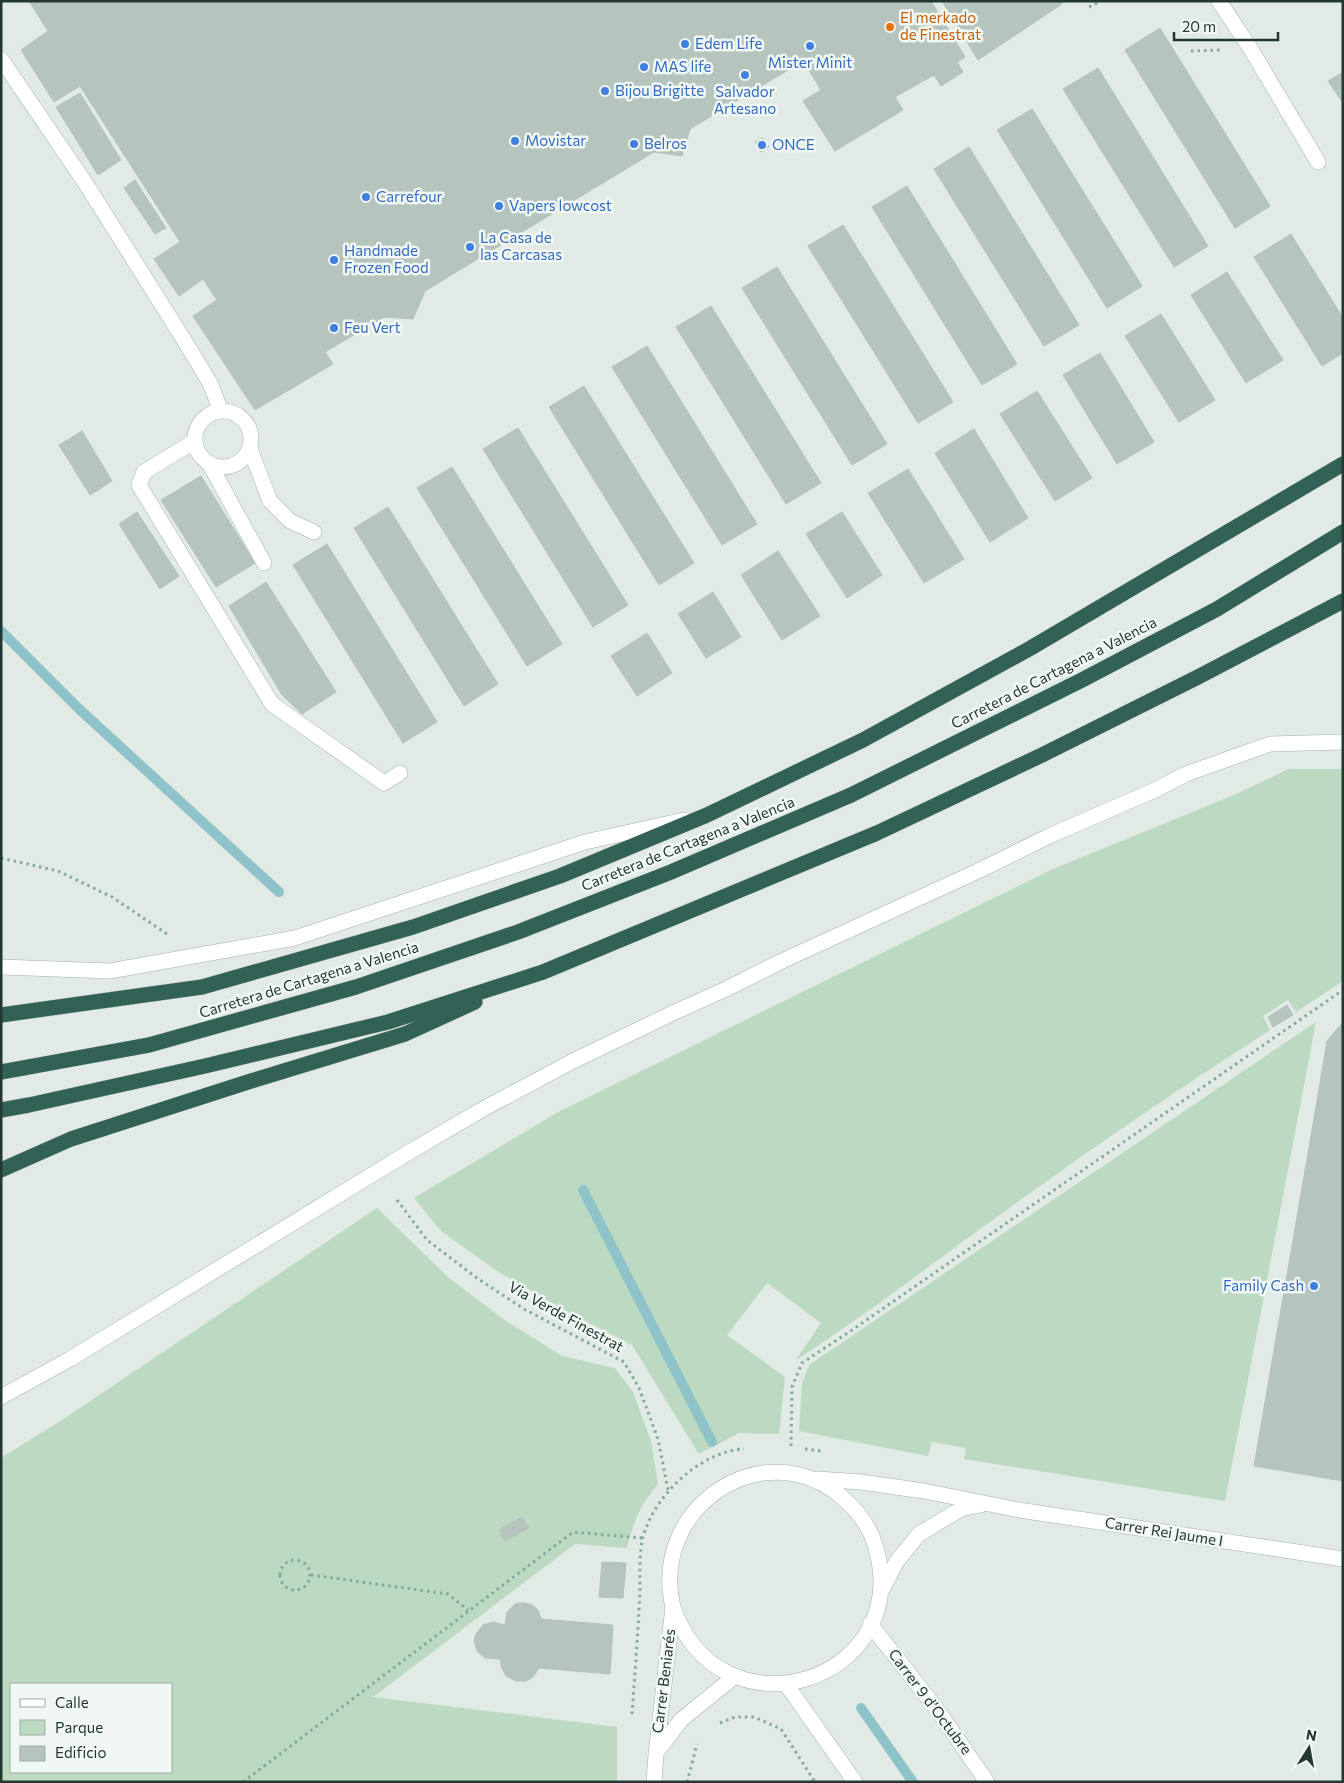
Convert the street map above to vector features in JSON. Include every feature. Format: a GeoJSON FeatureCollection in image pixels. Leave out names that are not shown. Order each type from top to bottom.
{"type":"FeatureCollection","features":[{"type":"Feature","properties":{"kind":"highway"},"geometry":{"type":"LineString","coordinates":[[1,1015],[202,987],[413,927],[560,876],[707,815],[864,740],[1029,649],[1343,464]]}},
{"type":"Feature","properties":{"kind":"highway","name":"Carretera de Cartagena a Valencia"},"geometry":{"type":"LineString","coordinates":[[1,1072],[149,1045],[356,987],[518,932],[671,872],[851,796],[1082,680],[1217,609],[1343,532]]}},
{"type":"Feature","properties":{"kind":"highway"},"geometry":{"type":"LineString","coordinates":[[1,1170],[71,1139],[405,1034],[543,972],[877,833],[1198,677],[1343,601]]}},
{"type":"Feature","properties":{"kind":"highway"},"geometry":{"type":"LineString","coordinates":[[1,1110],[196,1068],[388,1022],[543,972]]}},
{"type":"Feature","properties":{"kind":"street"},"geometry":{"type":"LineString","coordinates":[[1219,1],[1250,48],[1318,162]]}},
{"type":"Feature","properties":{"kind":"street"},"geometry":{"type":"LineString","coordinates":[[1,59],[86,184],[184,340],[210,382],[221,410]]}},
{"type":"Feature","properties":{"kind":"street"},"geometry":{"type":"LineString","coordinates":[[210,464],[219,467],[229,467],[238,464],[246,457],[250,449],[252,438],[247,424],[242,418],[232,412],[221,410],[203,419],[198,426],[195,441],[199,454],[210,464],[264,563]]}},
{"type":"Feature","properties":{"kind":"street"},"geometry":{"type":"LineString","coordinates":[[195,441],[144,472],[139,486],[272,704],[384,783],[400,773]]}},
{"type":"Feature","properties":{"kind":"street"},"geometry":{"type":"LineString","coordinates":[[250,449],[270,501],[290,521],[314,532]]}},
{"type":"Feature","properties":{"kind":"street"},"geometry":{"type":"LineString","coordinates":[[1,1397],[70,1359],[406,1154],[483,1109],[572,1061],[726,990],[782,961],[970,875],[1049,836],[1155,790],[1186,774],[1270,744],[1343,742]]}},
{"type":"Feature","properties":{"kind":"street"},"geometry":{"type":"LineString","coordinates":[[1,967],[110,971],[295,938],[585,842],[707,815]]}},
{"type":"Feature","properties":{"kind":"street"},"geometry":{"type":"LineString","coordinates":[[775,1473],[805,1478],[821,1484],[840,1495],[854,1509],[867,1526],[876,1545],[880,1594],[870,1624],[858,1644],[835,1666],[816,1676],[786,1684],[754,1682],[735,1676],[716,1666],[686,1636],[673,1608],[669,1576],[674,1547],[689,1517],[703,1502],[724,1486],[749,1476],[775,1473]]}},
{"type":"Feature","properties":{"kind":"street","name":"Carrer Rei Jaume I"},"geometry":{"type":"LineString","coordinates":[[805,1478],[860,1482],[924,1491],[1018,1510],[1343,1559]]}},
{"type":"Feature","properties":{"kind":"street","name":"Carrer Rei Jaume I"},"geometry":{"type":"LineString","coordinates":[[880,1594],[897,1561],[919,1534],[961,1510],[986,1504]]}},
{"type":"Feature","properties":{"kind":"street","name":"Carrer Beniarés"},"geometry":{"type":"LineString","coordinates":[[654,1782],[673,1608]]}},
{"type":"Feature","properties":{"kind":"street","name":"Carrer 9 d’Octubre"},"geometry":{"type":"LineString","coordinates":[[870,1624],[936,1708],[987,1782]]}},
{"type":"Feature","properties":{"kind":"street","name":"Carrer Beniarés"},"geometry":{"type":"LineString","coordinates":[[656,1754],[681,1720],[735,1676]]}},
{"type":"Feature","properties":{"kind":"street"},"geometry":{"type":"LineString","coordinates":[[786,1684],[855,1782]]}},
{"type":"Feature","properties":{"kind":"path"},"geometry":{"type":"LineString","coordinates":[[1089,7],[1101,1]]}},
{"type":"Feature","properties":{"kind":"path"},"geometry":{"type":"LineString","coordinates":[[1,858],[58,871],[112,897],[174,939]]}},
{"type":"Feature","properties":{"kind":"path"},"geometry":{"type":"LineString","coordinates":[[791,1446],[792,1387],[802,1363],[1343,990]]}},
{"type":"Feature","properties":{"kind":"path","name":"Via Verde Finestrat"},"geometry":{"type":"LineString","coordinates":[[397,1200],[427,1240],[477,1278],[524,1310],[624,1362],[639,1388],[658,1439],[668,1491],[655,1509],[642,1538]]}},
{"type":"Feature","properties":{"kind":"path"},"geometry":{"type":"LineString","coordinates":[[243,1782],[573,1532],[642,1538],[632,1724]]}},
{"type":"Feature","properties":{"kind":"path"},"geometry":{"type":"LineString","coordinates":[[289,1560],[305,1562],[309,1567],[311,1575],[309,1583],[305,1587],[295,1591],[284,1587],[279,1578],[280,1570],[284,1563],[289,1560]]}},
{"type":"Feature","properties":{"kind":"path"},"geometry":{"type":"LineString","coordinates":[[311,1575],[448,1594],[468,1610]]}},
{"type":"Feature","properties":{"kind":"path"},"geometry":{"type":"LineString","coordinates":[[716,1725],[735,1717],[754,1717],[780,1729],[814,1781]]}},
{"type":"Feature","properties":{"kind":"path"},"geometry":{"type":"LineString","coordinates":[[687,1782],[698,1743]]}},
{"type":"Feature","properties":{"kind":"green space"},"geometry":{"type":"Polygon","coordinates":[[[1289,769],[1343,769],[1343,981],[1296,1012],[1288,1000],[1263,1016],[1270,1030],[1103,1141],[875,1306],[796,1360],[821,1323],[767,1283],[727,1335],[785,1377],[779,1434],[739,1433],[699,1454],[632,1345],[572,1314],[500,1273],[441,1231],[414,1198],[560,1111],[1053,869],[1234,795],[1289,769]]]}},
{"type":"Feature","properties":{"kind":"green space"},"geometry":{"type":"Polygon","coordinates":[[[1316,1022],[1225,1501],[964,1459],[966,1448],[932,1442],[928,1456],[799,1431],[802,1384],[809,1365],[1316,1022]]]}},
{"type":"Feature","properties":{"kind":"green space"},"geometry":{"type":"Polygon","coordinates":[[[377,1208],[449,1278],[503,1319],[562,1356],[615,1368],[633,1392],[651,1441],[658,1484],[638,1514],[627,1548],[575,1544],[373,1697],[617,1727],[617,1782],[1,1782],[1,1458],[62,1420],[377,1208]]]}},
{"type":"Feature","properties":{"kind":"building","name":"Carrefour"},"geometry":{"type":"Polygon","coordinates":[[[29,1],[931,1],[965,57],[957,62],[963,72],[941,86],[934,75],[895,97],[903,110],[835,151],[803,101],[821,90],[803,61],[690,129],[682,156],[654,152],[425,291],[413,319],[384,317],[325,352],[333,364],[255,410],[193,316],[217,300],[203,279],[179,296],[154,259],[180,242],[80,86],[54,102],[21,50],[48,31],[29,1]]]}},
{"type":"Feature","properties":{"kind":"building"},"geometry":{"type":"Polygon","coordinates":[[[942,1],[1060,1],[1062,4],[978,60],[942,1]]]}},
{"type":"Feature","properties":{"kind":"building"},"geometry":{"type":"Polygon","coordinates":[[[1160,28],[1270,206],[1235,228],[1125,50],[1160,28]]]}},
{"type":"Feature","properties":{"kind":"building"},"geometry":{"type":"Polygon","coordinates":[[[1098,68],[1208,246],[1174,267],[1063,89],[1098,68]]]}},
{"type":"Feature","properties":{"kind":"building"},"geometry":{"type":"Polygon","coordinates":[[[1343,72],[1343,103],[1328,81],[1343,72]]]}},
{"type":"Feature","properties":{"kind":"building"},"geometry":{"type":"Polygon","coordinates":[[[80,93],[121,160],[98,175],[56,107],[80,93]]]}},
{"type":"Feature","properties":{"kind":"building"},"geometry":{"type":"Polygon","coordinates":[[[1032,109],[1142,286],[1107,308],[997,130],[1032,109]]]}},
{"type":"Feature","properties":{"kind":"building","name":"ONCE"},"geometry":{"type":"Polygon","coordinates":[[[763,138],[769,147],[761,152],[755,142],[763,138]]]}},
{"type":"Feature","properties":{"kind":"building"},"geometry":{"type":"Polygon","coordinates":[[[969,147],[1079,325],[1044,346],[934,169],[969,147]]]}},
{"type":"Feature","properties":{"kind":"building"},"geometry":{"type":"Polygon","coordinates":[[[135,180],[166,228],[155,234],[124,188],[135,180]]]}},
{"type":"Feature","properties":{"kind":"building"},"geometry":{"type":"Polygon","coordinates":[[[907,186],[1017,364],[982,385],[872,207],[907,186]]]}},
{"type":"Feature","properties":{"kind":"building"},"geometry":{"type":"Polygon","coordinates":[[[843,225],[953,402],[918,423],[808,246],[843,225]]]}},
{"type":"Feature","properties":{"kind":"building"},"geometry":{"type":"Polygon","coordinates":[[[1291,234],[1343,318],[1343,353],[1322,366],[1254,257],[1291,234]]]}},
{"type":"Feature","properties":{"kind":"building"},"geometry":{"type":"Polygon","coordinates":[[[777,267],[887,444],[852,465],[742,288],[777,267]]]}},
{"type":"Feature","properties":{"kind":"building"},"geometry":{"type":"Polygon","coordinates":[[[1227,272],[1283,360],[1246,383],[1191,295],[1227,272]]]}},
{"type":"Feature","properties":{"kind":"building"},"geometry":{"type":"Polygon","coordinates":[[[711,306],[821,483],[786,504],[676,327],[711,306]]]}},
{"type":"Feature","properties":{"kind":"building"},"geometry":{"type":"Polygon","coordinates":[[[1161,314],[1215,400],[1179,422],[1125,336],[1161,314]]]}},
{"type":"Feature","properties":{"kind":"building"},"geometry":{"type":"Polygon","coordinates":[[[647,346],[757,524],[722,545],[612,367],[647,346]]]}},
{"type":"Feature","properties":{"kind":"building"},"geometry":{"type":"Polygon","coordinates":[[[1100,353],[1154,442],[1117,464],[1063,375],[1100,353]]]}},
{"type":"Feature","properties":{"kind":"building"},"geometry":{"type":"Polygon","coordinates":[[[584,386],[694,563],[659,585],[549,407],[584,386]]]}},
{"type":"Feature","properties":{"kind":"building"},"geometry":{"type":"Polygon","coordinates":[[[1037,391],[1092,478],[1055,501],[1000,414],[1037,391]]]}},
{"type":"Feature","properties":{"kind":"building"},"geometry":{"type":"Polygon","coordinates":[[[518,428],[628,605],[593,627],[483,449],[518,428]]]}},
{"type":"Feature","properties":{"kind":"building"},"geometry":{"type":"Polygon","coordinates":[[[974,429],[1028,518],[990,542],[935,453],[974,429]]]}},
{"type":"Feature","properties":{"kind":"building"},"geometry":{"type":"Polygon","coordinates":[[[82,431],[112,481],[90,495],[59,445],[82,431]]]}},
{"type":"Feature","properties":{"kind":"building"},"geometry":{"type":"Polygon","coordinates":[[[452,467],[562,644],[527,666],[417,488],[452,467]]]}},
{"type":"Feature","properties":{"kind":"building"},"geometry":{"type":"Polygon","coordinates":[[[908,469],[964,559],[924,583],[868,493],[908,469]]]}},
{"type":"Feature","properties":{"kind":"building"},"geometry":{"type":"Polygon","coordinates":[[[201,476],[255,563],[216,587],[161,500],[201,476]]]}},
{"type":"Feature","properties":{"kind":"building"},"geometry":{"type":"Polygon","coordinates":[[[388,507],[498,684],[464,706],[354,528],[388,507]]]}},
{"type":"Feature","properties":{"kind":"building"},"geometry":{"type":"Polygon","coordinates":[[[137,512],[179,576],[160,589],[119,524],[137,512]]]}},
{"type":"Feature","properties":{"kind":"building"},"geometry":{"type":"Polygon","coordinates":[[[842,512],[882,575],[847,598],[806,534],[842,512]]]}},
{"type":"Feature","properties":{"kind":"building"},"geometry":{"type":"Polygon","coordinates":[[[327,544],[437,722],[403,743],[293,565],[327,544]]]}},
{"type":"Feature","properties":{"kind":"building"},"geometry":{"type":"Polygon","coordinates":[[[778,551],[820,616],[782,640],[741,575],[778,551]]]}},
{"type":"Feature","properties":{"kind":"building"},"geometry":{"type":"Polygon","coordinates":[[[266,582],[336,692],[302,714],[282,695],[229,606],[266,582]]]}},
{"type":"Feature","properties":{"kind":"building"},"geometry":{"type":"Polygon","coordinates":[[[713,592],[741,637],[706,658],[678,614],[713,592]]]}},
{"type":"Feature","properties":{"kind":"building"},"geometry":{"type":"Polygon","coordinates":[[[647,633],[672,673],[637,696],[611,656],[647,633]]]}},
{"type":"Feature","properties":{"kind":"building"},"geometry":{"type":"Polygon","coordinates":[[[1287,1005],[1293,1015],[1273,1027],[1268,1017],[1287,1005]]]}},
{"type":"Feature","properties":{"kind":"building"},"geometry":{"type":"Polygon","coordinates":[[[1343,1022],[1343,1107],[1317,1101],[1327,1041],[1343,1022]]]}},
{"type":"Feature","properties":{"kind":"building","name":"Family Cash"},"geometry":{"type":"Polygon","coordinates":[[[1317,1101],[1343,1107],[1343,1481],[1254,1466],[1317,1101]]]}},
{"type":"Feature","properties":{"kind":"building"},"geometry":{"type":"Polygon","coordinates":[[[522,1517],[529,1528],[505,1541],[499,1530],[522,1517]]]}},
{"type":"Feature","properties":{"kind":"building"},"geometry":{"type":"Polygon","coordinates":[[[602,1562],[626,1563],[623,1598],[599,1597],[602,1562]]]}},
{"type":"Feature","properties":{"kind":"building"},"geometry":{"type":"Polygon","coordinates":[[[515,1604],[532,1605],[538,1610],[541,1619],[613,1625],[610,1674],[539,1668],[533,1677],[526,1681],[516,1681],[506,1676],[500,1659],[485,1658],[477,1651],[474,1641],[476,1634],[483,1625],[493,1622],[505,1625],[507,1612],[515,1604]]]}},
{"type":"Feature","properties":{"kind":"waterway"},"geometry":{"type":"LineString","coordinates":[[1,631],[78,708],[279,892]]}},
{"type":"Feature","properties":{"kind":"waterway"},"geometry":{"type":"LineString","coordinates":[[583,1190],[712,1442]]}},
{"type":"Feature","properties":{"kind":"waterway"},"geometry":{"type":"LineString","coordinates":[[861,1708],[913,1782]]}},
{"type":"Feature","properties":{"kind":"place","name":"El merkado de Finestrat"},"geometry":{"type":"Point","coordinates":[890,27]}},
{"type":"Feature","properties":{"kind":"place","name":"Edem Life"},"geometry":{"type":"Point","coordinates":[685,44]}},
{"type":"Feature","properties":{"kind":"place","name":"Mister Minit"},"geometry":{"type":"Point","coordinates":[810,46]}},
{"type":"Feature","properties":{"kind":"place","name":"MAS life"},"geometry":{"type":"Point","coordinates":[644,67]}},
{"type":"Feature","properties":{"kind":"place","name":"Salvador Artesano"},"geometry":{"type":"Point","coordinates":[745,75]}},
{"type":"Feature","properties":{"kind":"place","name":"Bijou Brigitte"},"geometry":{"type":"Point","coordinates":[605,91]}},
{"type":"Feature","properties":{"kind":"place","name":"Movistar"},"geometry":{"type":"Point","coordinates":[515,141]}},
{"type":"Feature","properties":{"kind":"place","name":"Belros"},"geometry":{"type":"Point","coordinates":[634,144]}},
{"type":"Feature","properties":{"kind":"place","name":"ONCE"},"geometry":{"type":"Point","coordinates":[762,145]}},
{"type":"Feature","properties":{"kind":"place","name":"Carrefour"},"geometry":{"type":"Point","coordinates":[366,197]}},
{"type":"Feature","properties":{"kind":"place","name":"Vapers lowcost"},"geometry":{"type":"Point","coordinates":[499,206]}},
{"type":"Feature","properties":{"kind":"place","name":"La Casa de las Carcasas"},"geometry":{"type":"Point","coordinates":[470,247]}},
{"type":"Feature","properties":{"kind":"place","name":"Handmade Frozen Food"},"geometry":{"type":"Point","coordinates":[334,260]}},
{"type":"Feature","properties":{"kind":"place","name":"Feu Vert"},"geometry":{"type":"Point","coordinates":[334,328]}},
{"type":"Feature","properties":{"kind":"place","name":"Family Cash"},"geometry":{"type":"Point","coordinates":[1314,1286]}}]}
